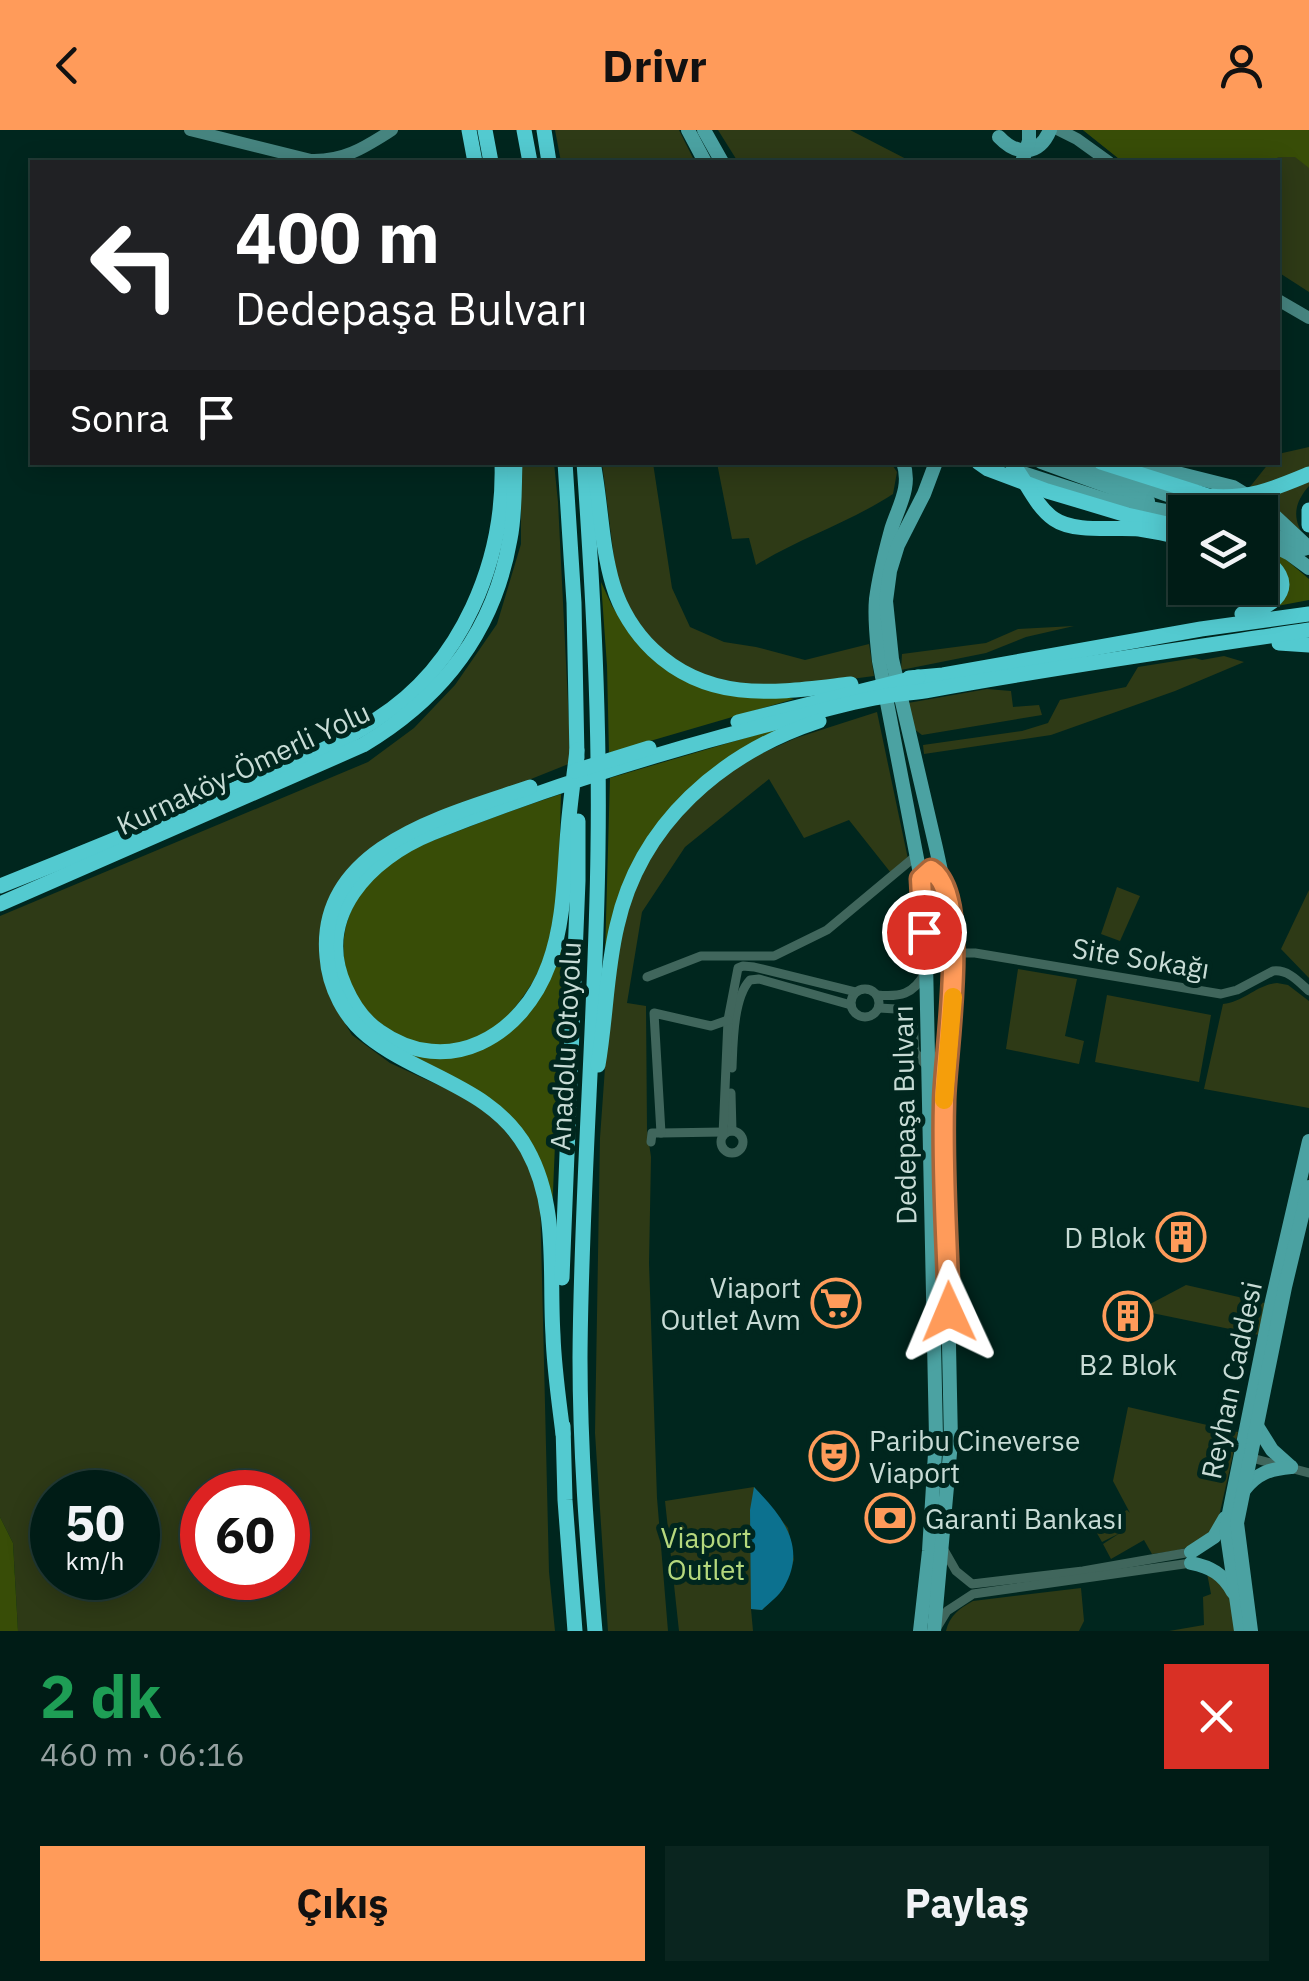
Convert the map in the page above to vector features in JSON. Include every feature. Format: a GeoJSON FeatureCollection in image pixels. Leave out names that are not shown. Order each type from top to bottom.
{"type":"FeatureCollection","features":[{"type":"Feature","properties":{"kind":"highway"},"geometry":{"type":"LineString","coordinates":[[470,130],[476,160]]}},
{"type":"Feature","properties":{"kind":"highway"},"geometry":{"type":"LineString","coordinates":[[485,130],[491,160]]}},
{"type":"Feature","properties":{"kind":"highway"},"geometry":{"type":"LineString","coordinates":[[524,130],[530,160]]}},
{"type":"Feature","properties":{"kind":"highway"},"geometry":{"type":"LineString","coordinates":[[544,130],[550,160]]}},
{"type":"Feature","properties":{"kind":"highway","name":"Kurnaköy-Ömerli Yolu"},"geometry":{"type":"LineString","coordinates":[[0,886],[283,768],[353,734],[401,702],[435,668],[470,613],[489,566],[500,521],[502,465]]}},
{"type":"Feature","properties":{"kind":"highway","name":"Kurnaköy-Ömerli Yolu"},"geometry":{"type":"LineString","coordinates":[[0,904],[345,753],[408,716],[432,695],[466,651],[496,592],[511,536],[515,465]]}},
{"type":"Feature","properties":{"kind":"highway","name":"Anadolu Otoyolu"},"geometry":{"type":"LineString","coordinates":[[566,465],[574,603],[578,881],[562,1261],[563,1434],[576,1631]]}},
{"type":"Feature","properties":{"kind":"highway","name":"Anadolu Otoyolu"},"geometry":{"type":"LineString","coordinates":[[584,465],[598,704],[598,848],[580,1361],[595,1631]]}},
{"type":"Feature","properties":{"kind":"highway"},"geometry":{"type":"LineString","coordinates":[[593,465],[612,584],[630,622],[664,660],[722,688],[753,692],[921,684],[1309,630]]}},
{"type":"Feature","properties":{"kind":"highway"},"geometry":{"type":"LineString","coordinates":[[982,465],[1048,491],[1127,515],[1168,517]]}},
{"type":"Feature","properties":{"kind":"highway"},"geometry":{"type":"LineString","coordinates":[[1013,465],[1052,518],[1074,527],[1168,535]]}},
{"type":"Feature","properties":{"kind":"highway"},"geometry":{"type":"LineString","coordinates":[[1126,476],[1208,496],[1240,498],[1309,474]]}},
{"type":"Feature","properties":{"kind":"highway"},"geometry":{"type":"LineString","coordinates":[[1309,510],[1309,525]]}},
{"type":"Feature","properties":{"kind":"highway"},"geometry":{"type":"LineString","coordinates":[[1201,629],[1270,605]]}},
{"type":"Feature","properties":{"kind":"highway"},"geometry":{"type":"LineString","coordinates":[[1246,623],[1309,605]]}},
{"type":"Feature","properties":{"kind":"highway"},"geometry":{"type":"LineString","coordinates":[[586,1116],[599,1061],[610,961],[632,881],[667,823],[709,779],[758,746],[793,730],[943,675],[1309,614]]}},
{"type":"Feature","properties":{"kind":"highway"},"geometry":{"type":"LineString","coordinates":[[1215,644],[1309,645]]}},
{"type":"Feature","properties":{"kind":"highway"},"geometry":{"type":"LineString","coordinates":[[563,1434],[552,1335],[549,1217],[544,1185],[510,1124],[472,1094],[364,1034],[338,999],[326,941],[340,892],[372,854],[426,824],[622,761],[921,684]]}},
{"type":"Feature","properties":{"kind":"highway"},"geometry":{"type":"LineString","coordinates":[[554,784],[399,849],[364,877],[351,894],[342,914],[336,946],[342,980],[348,995],[376,1030],[422,1049],[467,1049],[502,1032],[534,996],[549,965],[560,916],[577,750]]}},
{"type":"Feature","properties":{"kind":"main road"},"geometry":{"type":"LineString","coordinates":[[688,130],[704,160]]}},
{"type":"Feature","properties":{"kind":"main road"},"geometry":{"type":"LineString","coordinates":[[704,130],[720,158]]}},
{"type":"Feature","properties":{"kind":"main road"},"geometry":{"type":"LineString","coordinates":[[1024,157],[1028,130]]}},
{"type":"Feature","properties":{"kind":"main road"},"geometry":{"type":"LineString","coordinates":[[1024,157],[1041,145],[1050,130]]}},
{"type":"Feature","properties":{"kind":"main road"},"geometry":{"type":"LineString","coordinates":[[998,133],[1024,157]]}},
{"type":"Feature","properties":{"kind":"main road"},"geometry":{"type":"LineString","coordinates":[[998,133],[1001,160]]}},
{"type":"Feature","properties":{"kind":"main road"},"geometry":{"type":"LineString","coordinates":[[899,718],[876,628],[876,600],[906,484],[905,465]]}},
{"type":"Feature","properties":{"kind":"main road"},"geometry":{"type":"LineString","coordinates":[[886,660],[890,572],[935,465]]}},
{"type":"Feature","properties":{"kind":"main road"},"geometry":{"type":"LineString","coordinates":[[998,465],[1106,500],[1168,514]]}},
{"type":"Feature","properties":{"kind":"main road"},"geometry":{"type":"LineString","coordinates":[[1059,465],[1232,487],[1264,506],[1309,550]]}},
{"type":"Feature","properties":{"kind":"main road"},"geometry":{"type":"LineString","coordinates":[[1085,465],[1174,495]]}},
{"type":"Feature","properties":{"kind":"main road"},"geometry":{"type":"LineString","coordinates":[[1126,476],[1168,506]]}},
{"type":"Feature","properties":{"kind":"main road"},"geometry":{"type":"LineString","coordinates":[[1278,536],[1309,550]]}},
{"type":"Feature","properties":{"kind":"main road"},"geometry":{"type":"LineString","coordinates":[[1278,548],[1309,568]]}},
{"type":"Feature","properties":{"kind":"main road","name":"Dedepaşa Bulvarı"},"geometry":{"type":"LineString","coordinates":[[899,718],[921,879],[926,971],[936,1437],[920,1631]]}},
{"type":"Feature","properties":{"kind":"main road","name":"Dedepaşa Bulvarı"},"geometry":{"type":"LineString","coordinates":[[899,718],[943,882],[954,953],[944,1102],[951,1442],[934,1631]]}},
{"type":"Feature","properties":{"kind":"main road"},"geometry":{"type":"LineString","coordinates":[[921,879],[931,870],[943,882]]}},
{"type":"Feature","properties":{"kind":"main road"},"geometry":{"type":"LineString","coordinates":[[926,1031],[938,1038],[950,1027]]}},
{"type":"Feature","properties":{"kind":"main road","name":"Reyhan Caddesi"},"geometry":{"type":"LineString","coordinates":[[1241,1631],[1233,1552],[1246,1456],[1272,1301],[1309,1141]]}},
{"type":"Feature","properties":{"kind":"main road","name":"Reyhan Caddesi"},"geometry":{"type":"LineString","coordinates":[[1251,1631],[1226,1528],[1257,1426],[1309,1187]]}},
{"type":"Feature","properties":{"kind":"main road"},"geometry":{"type":"LineString","coordinates":[[1257,1426],[1272,1450],[1291,1467]]}},
{"type":"Feature","properties":{"kind":"main road"},"geometry":{"type":"LineString","coordinates":[[1244,1491],[1261,1474],[1291,1467]]}},
{"type":"Feature","properties":{"kind":"main road"},"geometry":{"type":"LineString","coordinates":[[1191,1558],[1214,1537],[1229,1511]]}},
{"type":"Feature","properties":{"kind":"main road"},"geometry":{"type":"LineString","coordinates":[[1191,1558],[1233,1552]]}},
{"type":"Feature","properties":{"kind":"main road"},"geometry":{"type":"LineString","coordinates":[[1191,1558],[1226,1579],[1236,1599]]}},
{"type":"Feature","properties":{"kind":"street"},"geometry":{"type":"LineString","coordinates":[[190,130],[311,160]]}},
{"type":"Feature","properties":{"kind":"street"},"geometry":{"type":"LineString","coordinates":[[333,160],[392,130]]}},
{"type":"Feature","properties":{"kind":"street"},"geometry":{"type":"LineString","coordinates":[[1060,130],[1106,160]]}},
{"type":"Feature","properties":{"kind":"street"},"geometry":{"type":"LineString","coordinates":[[1280,301],[1309,318]]}},
{"type":"Feature","properties":{"kind":"street"},"geometry":{"type":"LineString","coordinates":[[646,977],[701,956],[774,956],[827,930],[917,855]]}},
{"type":"Feature","properties":{"kind":"street","name":"Site Sokağı"},"geometry":{"type":"LineString","coordinates":[[954,953],[975,953],[1221,994],[1279,970],[1309,990]]}},
{"type":"Feature","properties":{"kind":"street"},"geometry":{"type":"LineString","coordinates":[[726,1132],[733,1043],[744,980],[738,968],[746,966],[856,992],[864,989],[876,995],[905,995],[919,984],[926,971]]}},
{"type":"Feature","properties":{"kind":"street"},"geometry":{"type":"LineString","coordinates":[[744,980],[759,979],[851,1004]]}},
{"type":"Feature","properties":{"kind":"street"},"geometry":{"type":"LineString","coordinates":[[726,1132],[728,1020],[744,980]]}},
{"type":"Feature","properties":{"kind":"street"},"geometry":{"type":"LineString","coordinates":[[856,992],[851,1004],[863,1018],[872,1016],[878,1008],[876,995]]}},
{"type":"Feature","properties":{"kind":"street"},"geometry":{"type":"LineString","coordinates":[[878,1008],[906,1012],[913,1024],[915,1052],[928,1068]]}},
{"type":"Feature","properties":{"kind":"street"},"geometry":{"type":"LineString","coordinates":[[661,1133],[654,1014],[711,1026],[728,1020]]}},
{"type":"Feature","properties":{"kind":"street"},"geometry":{"type":"LineString","coordinates":[[651,1142],[652,1133],[726,1132]]}},
{"type":"Feature","properties":{"kind":"street"},"geometry":{"type":"LineString","coordinates":[[1246,1456],[1309,1473]]}},
{"type":"Feature","properties":{"kind":"street"},"geometry":{"type":"LineString","coordinates":[[942,1542],[952,1566],[972,1584],[1191,1558]]}},
{"type":"Feature","properties":{"kind":"street"},"geometry":{"type":"LineString","coordinates":[[934,1631],[948,1611],[973,1594],[1191,1558]]}},
{"type":"Feature","properties":{"kind":"green space"},"geometry":{"type":"Polygon","coordinates":[[[555,130],[679,130],[694,160],[561,160],[555,130]]]}},
{"type":"Feature","properties":{"kind":"green space"},"geometry":{"type":"Polygon","coordinates":[[[718,130],[850,130],[908,160],[737,160],[718,130]]]}},
{"type":"Feature","properties":{"kind":"green space"},"geometry":{"type":"Polygon","coordinates":[[[1083,130],[1309,130],[1309,292],[1280,273],[1280,160],[1120,160],[1083,130]]]}},
{"type":"Feature","properties":{"kind":"green space"},"geometry":{"type":"Polygon","coordinates":[[[1083,130],[1309,130],[1309,168],[1295,157],[1120,160],[1083,130]]]}},
{"type":"Feature","properties":{"kind":"green space"},"geometry":{"type":"Polygon","coordinates":[[[1309,447],[1309,470],[1249,488],[1267,465],[1280,465],[1280,454],[1309,447]]]}},
{"type":"Feature","properties":{"kind":"green space"},"geometry":{"type":"Polygon","coordinates":[[[521,465],[554,465],[571,763],[411,827],[321,947],[331,1000],[352,1035],[390,1063],[464,1097],[496,1120],[522,1152],[540,1195],[549,1572],[555,1631],[18,1631],[13,1543],[0,1517],[0,916],[368,762],[414,728],[455,685],[497,624],[521,544],[521,465]]]}},
{"type":"Feature","properties":{"kind":"green space"},"geometry":{"type":"Polygon","coordinates":[[[602,465],[653,465],[672,588],[690,627],[724,642],[805,660],[869,644],[874,676],[758,688],[688,671],[641,626],[626,603],[616,574],[602,465]]]}},
{"type":"Feature","properties":{"kind":"green space"},"geometry":{"type":"Polygon","coordinates":[[[717,465],[892,465],[897,472],[893,494],[756,565],[749,538],[732,539],[717,465]]]}},
{"type":"Feature","properties":{"kind":"green space"},"geometry":{"type":"Polygon","coordinates":[[[1309,480],[1296,512],[1306,539],[1278,514],[1278,495],[1272,495],[1309,480]]]}},
{"type":"Feature","properties":{"kind":"green space"},"geometry":{"type":"Polygon","coordinates":[[[1278,556],[1309,579],[1309,600],[1277,606],[1288,591],[1278,577],[1278,556]]]}},
{"type":"Feature","properties":{"kind":"green space"},"geometry":{"type":"Polygon","coordinates":[[[601,582],[635,639],[662,666],[794,699],[609,753],[601,582]]]}},
{"type":"Feature","properties":{"kind":"green space"},"geometry":{"type":"Polygon","coordinates":[[[1074,626],[1026,637],[986,653],[901,670],[902,654],[986,643],[1018,629],[1074,626]]]}},
{"type":"Feature","properties":{"kind":"green space"},"geometry":{"type":"Polygon","coordinates":[[[1224,656],[1244,662],[1051,735],[924,754],[923,745],[1022,731],[1048,723],[1060,700],[1126,687],[1138,667],[1224,656]]]}},
{"type":"Feature","properties":{"kind":"green space"},"geometry":{"type":"Polygon","coordinates":[[[987,689],[1011,691],[1013,707],[1039,705],[1042,715],[922,735],[914,729],[908,703],[987,689]]]}},
{"type":"Feature","properties":{"kind":"green space"},"geometry":{"type":"Polygon","coordinates":[[[877,712],[908,859],[891,873],[849,820],[804,838],[769,779],[685,847],[642,912],[627,1003],[646,1006],[657,1498],[668,1631],[608,1631],[595,1433],[600,1138],[612,970],[626,907],[649,857],[671,824],[709,786],[747,760],[796,738],[877,712]]]}},
{"type":"Feature","properties":{"kind":"green space"},"geometry":{"type":"Polygon","coordinates":[[[806,720],[671,812],[605,955],[610,778],[806,720]]]}},
{"type":"Feature","properties":{"kind":"green space"},"geometry":{"type":"Polygon","coordinates":[[[561,794],[553,920],[541,966],[520,1001],[496,1029],[457,1044],[421,1043],[388,1029],[363,1005],[347,974],[344,938],[356,902],[385,867],[411,850],[561,794]]]}},
{"type":"Feature","properties":{"kind":"green space"},"geometry":{"type":"Polygon","coordinates":[[[1117,887],[1140,896],[1120,941],[1101,934],[1117,887]]]}},
{"type":"Feature","properties":{"kind":"green space"},"geometry":{"type":"Polygon","coordinates":[[[1309,890],[1309,978],[1281,949],[1309,890]]]}},
{"type":"Feature","properties":{"kind":"green space"},"geometry":{"type":"Polygon","coordinates":[[[564,928],[552,1216],[524,1136],[398,1049],[431,1056],[511,1030],[564,928]]]}},
{"type":"Feature","properties":{"kind":"green space"},"geometry":{"type":"Polygon","coordinates":[[[1018,969],[1077,979],[1065,1036],[1084,1041],[1079,1064],[1006,1049],[1018,969]]]}},
{"type":"Feature","properties":{"kind":"green space"},"geometry":{"type":"Polygon","coordinates":[[[1277,983],[1288,985],[1309,1001],[1309,1108],[1204,1089],[1223,1004],[1277,983]]]}},
{"type":"Feature","properties":{"kind":"green space"},"geometry":{"type":"Polygon","coordinates":[[[1107,995],[1211,1015],[1199,1082],[1095,1062],[1107,995]]]}},
{"type":"Feature","properties":{"kind":"green space"},"geometry":{"type":"Polygon","coordinates":[[[1186,1285],[1265,1303],[1259,1335],[1147,1312],[1150,1304],[1186,1285]]]}},
{"type":"Feature","properties":{"kind":"green space"},"geometry":{"type":"Polygon","coordinates":[[[1128,1407],[1238,1432],[1218,1521],[1205,1537],[1181,1549],[1152,1554],[1144,1540],[1111,1559],[1103,1544],[1120,1533],[1102,1542],[1094,1528],[1127,1510],[1130,1513],[1113,1481],[1128,1407]]]}},
{"type":"Feature","properties":{"kind":"green space","name":"Viaport Outlet"},"geometry":{"type":"Polygon","coordinates":[[[754,1487],[788,1528],[794,1560],[783,1589],[762,1610],[751,1609],[753,1631],[679,1631],[665,1501],[754,1487]]]}},
{"type":"Feature","properties":{"kind":"green space"},"geometry":{"type":"Polygon","coordinates":[[[0,1517],[13,1543],[18,1631],[0,1631],[0,1517]]]}},
{"type":"Feature","properties":{"kind":"green space"},"geometry":{"type":"Polygon","coordinates":[[[1207,1573],[1230,1592],[1236,1631],[1169,1631],[1204,1625],[1203,1597],[1211,1594],[1207,1573]]]}},
{"type":"Feature","properties":{"kind":"green space"},"geometry":{"type":"Polygon","coordinates":[[[1081,1588],[1084,1621],[1079,1631],[946,1631],[956,1613],[973,1601],[1081,1588]]]}},
{"type":"Feature","properties":{"kind":"water"},"geometry":{"type":"Polygon","coordinates":[[[754,1487],[782,1520],[793,1558],[784,1587],[762,1610],[751,1609],[750,1510],[754,1487]]]}},
{"type":"Feature","properties":{"kind":"slow traffic"},"geometry":{"type":"LineString","coordinates":[[944,1100],[953,997]]}},
{"type":"Feature","properties":{"kind":"place","name":"D Blok"},"geometry":{"type":"Point","coordinates":[1181,1237]}},
{"type":"Feature","properties":{"kind":"place","name":"Viaport Outlet Avm"},"geometry":{"type":"Point","coordinates":[836,1303]}},
{"type":"Feature","properties":{"kind":"place","name":"B2 Blok"},"geometry":{"type":"Point","coordinates":[1128,1316]}},
{"type":"Feature","properties":{"kind":"place","name":"Paribu Cineverse Viaport"},"geometry":{"type":"Point","coordinates":[834,1456]}},
{"type":"Feature","properties":{"kind":"place","name":"Garanti Bankası"},"geometry":{"type":"Point","coordinates":[890,1518]}},
{"type":"Feature","properties":{"kind":"route"},"geometry":{"type":"LineString","coordinates":[[924,932],[921,879],[931,870],[943,882],[954,953],[944,1102],[949,1312]]}}]}
